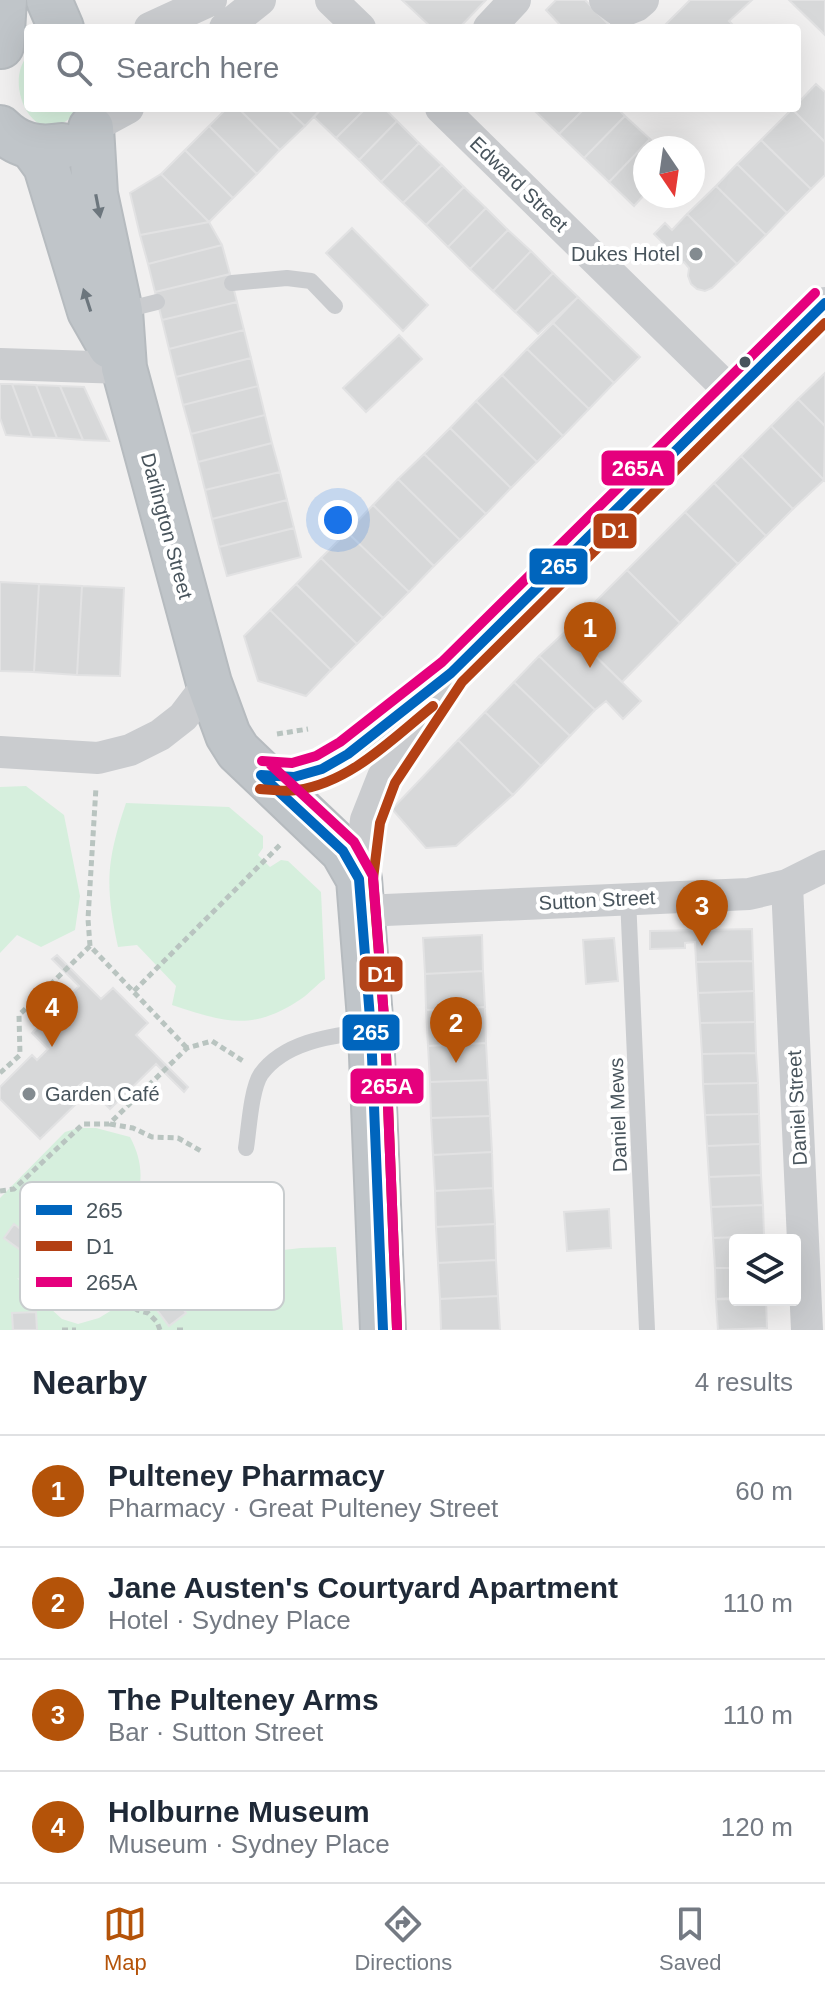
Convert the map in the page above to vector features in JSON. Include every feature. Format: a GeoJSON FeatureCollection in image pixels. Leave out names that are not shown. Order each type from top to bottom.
{"type":"FeatureCollection","features":[{"type":"Feature","properties":{"kind":"highway"},"geometry":{"type":"LineString","coordinates":[[4,0],[10,42]]}},
{"type":"Feature","properties":{"kind":"highway"},"geometry":{"type":"LineString","coordinates":[[49,0],[59,24]]}},
{"type":"Feature","properties":{"kind":"highway"},"geometry":{"type":"LineString","coordinates":[[16,137],[43,149],[66,145],[107,115]]}},
{"type":"Feature","properties":{"kind":"highway","name":"Darlington Street"},"geometry":{"type":"LineString","coordinates":[[107,115],[95,194],[139,306],[124,368]]}},
{"type":"Feature","properties":{"kind":"highway","name":"Darlington Street"},"geometry":{"type":"LineString","coordinates":[[16,137],[46,166],[90,311],[124,368],[209,683],[228,735],[249,763]]}},
{"type":"Feature","properties":{"kind":"highway"},"geometry":{"type":"LineString","coordinates":[[249,763],[343,851],[361,895],[371,1031],[383,1330]]}},
{"type":"Feature","properties":{"kind":"street"},"geometry":{"type":"LineString","coordinates":[[159,24],[211,0]]}},
{"type":"Feature","properties":{"kind":"street"},"geometry":{"type":"LineString","coordinates":[[230,24],[260,0]]}},
{"type":"Feature","properties":{"kind":"street"},"geometry":{"type":"LineString","coordinates":[[331,0],[356,24]]}},
{"type":"Feature","properties":{"kind":"street"},"geometry":{"type":"LineString","coordinates":[[493,24],[515,0]]}},
{"type":"Feature","properties":{"kind":"street"},"geometry":{"type":"LineString","coordinates":[[605,0],[621,12],[643,0]]}},
{"type":"Feature","properties":{"kind":"street","name":"Edward Street"},"geometry":{"type":"LineString","coordinates":[[445,112],[733,394]]}},
{"type":"Feature","properties":{"kind":"street"},"geometry":{"type":"LineString","coordinates":[[249,763],[294,777],[322,769],[348,754],[451,673],[825,303]]}},
{"type":"Feature","properties":{"kind":"street"},"geometry":{"type":"LineString","coordinates":[[0,364],[124,368]]}},
{"type":"Feature","properties":{"kind":"street"},"geometry":{"type":"LineString","coordinates":[[361,895],[366,820],[383,777],[451,673]]}},
{"type":"Feature","properties":{"kind":"street"},"geometry":{"type":"LineString","coordinates":[[0,752],[98,758],[130,750],[160,735],[183,717],[209,683]]}},
{"type":"Feature","properties":{"kind":"street","name":"Sutton Street"},"geometry":{"type":"LineString","coordinates":[[361,895],[628,898],[749,894],[787,885],[825,866]]}},
{"type":"Feature","properties":{"kind":"street","name":"Daniel Street"},"geometry":{"type":"LineString","coordinates":[[787,885],[807,1330]]}},
{"type":"Feature","properties":{"kind":"lane"},"geometry":{"type":"LineString","coordinates":[[232,283],[287,278],[311,281],[335,306]]}},
{"type":"Feature","properties":{"kind":"lane","name":"Daniel Mews"},"geometry":{"type":"LineString","coordinates":[[628,898],[647,1330]]}},
{"type":"Feature","properties":{"kind":"lane"},"geometry":{"type":"LineString","coordinates":[[246,1148],[257,1084],[262,1073],[282,1056],[314,1038],[371,1031]]}},
{"type":"Feature","properties":{"kind":"path"},"geometry":{"type":"LineString","coordinates":[[249,763],[269,735],[308,729]]}},
{"type":"Feature","properties":{"kind":"path"},"geometry":{"type":"LineString","coordinates":[[98,758],[88,919],[90,946],[187,1048]]}},
{"type":"Feature","properties":{"kind":"path"},"geometry":{"type":"LineString","coordinates":[[134,991],[282,843],[272,834]]}},
{"type":"Feature","properties":{"kind":"path"},"geometry":{"type":"LineString","coordinates":[[0,1073],[20,1055],[19,1015],[90,946]]}},
{"type":"Feature","properties":{"kind":"path"},"geometry":{"type":"LineString","coordinates":[[109,1124],[187,1048],[212,1041],[262,1073]]}},
{"type":"Feature","properties":{"kind":"path"},"geometry":{"type":"LineString","coordinates":[[21,1182],[83,1124],[109,1124],[133,1128],[152,1137],[178,1138],[201,1151]]}},
{"type":"Feature","properties":{"kind":"path"},"geometry":{"type":"LineString","coordinates":[[0,1191],[14,1189],[20,1183]]}},
{"type":"Feature","properties":{"kind":"path"},"geometry":{"type":"LineString","coordinates":[[137,1310],[148,1313],[160,1330]]}},
{"type":"Feature","properties":{"kind":"path"},"geometry":{"type":"LineString","coordinates":[[62,1330],[76,1330]]}},
{"type":"Feature","properties":{"kind":"path"},"geometry":{"type":"LineString","coordinates":[[177,1330],[183,1330]]}},
{"type":"Feature","properties":{"kind":"green space"},"geometry":{"type":"Polygon","coordinates":[[[24,63],[24,104],[19,84],[24,63]]]}},
{"type":"Feature","properties":{"kind":"green space"},"geometry":{"type":"Polygon","coordinates":[[[74,112],[64,123],[51,127],[39,123],[29,114],[74,112]]]}},
{"type":"Feature","properties":{"kind":"green space"},"geometry":{"type":"Polygon","coordinates":[[[26,786],[64,815],[80,896],[75,930],[41,947],[17,935],[0,953],[0,787],[26,786]]]}},
{"type":"Feature","properties":{"kind":"green space"},"geometry":{"type":"Polygon","coordinates":[[[126,803],[229,807],[263,836],[263,848],[258,855],[270,867],[281,860],[288,861],[321,892],[325,979],[284,1009],[252,1020],[207,1016],[172,1005],[176,986],[137,945],[118,947],[111,907],[110,874],[114,842],[126,803]]]}},
{"type":"Feature","properties":{"kind":"green space"},"geometry":{"type":"Polygon","coordinates":[[[96,1128],[130,1137],[137,1154],[140,1182],[20,1182],[20,1279],[17,1278],[20,1281],[20,1310],[52,1310],[62,1319],[78,1324],[99,1318],[112,1310],[284,1310],[284,1250],[336,1247],[343,1330],[0,1330],[0,1198],[65,1132],[96,1128]]]}},
{"type":"Feature","properties":{"kind":"building"},"geometry":{"type":"Polygon","coordinates":[[[402,0],[486,0],[463,24],[428,24],[402,0]]]}},
{"type":"Feature","properties":{"kind":"building"},"geometry":{"type":"Polygon","coordinates":[[[556,0],[585,0],[608,24],[559,24],[546,10],[556,0]]]}},
{"type":"Feature","properties":{"kind":"building"},"geometry":{"type":"Polygon","coordinates":[[[690,0],[752,0],[729,21],[732,24],[666,24],[690,0]]]}},
{"type":"Feature","properties":{"kind":"building"},"geometry":{"type":"Polygon","coordinates":[[[789,0],[825,0],[825,35],[789,0]]]}},
{"type":"Feature","properties":{"kind":"building"},"geometry":{"type":"Polygon","coordinates":[[[816,84],[825,92],[825,142],[795,112],[801,112],[801,100],[816,84]]]}},
{"type":"Feature","properties":{"kind":"building"},"geometry":{"type":"Polygon","coordinates":[[[223,112],[242,112],[280,150],[257,174],[209,126],[223,112]]]}},
{"type":"Feature","properties":{"kind":"building"},"geometry":{"type":"Polygon","coordinates":[[[242,112],[290,112],[305,126],[280,150],[242,112]]]}},
{"type":"Feature","properties":{"kind":"building"},"geometry":{"type":"Polygon","coordinates":[[[290,112],[318,112],[305,126],[290,112]]]}},
{"type":"Feature","properties":{"kind":"building"},"geometry":{"type":"Polygon","coordinates":[[[318,112],[362,112],[336,138],[314,117],[318,112]]]}},
{"type":"Feature","properties":{"kind":"building"},"geometry":{"type":"Polygon","coordinates":[[[362,112],[388,112],[397,121],[359,160],[336,138],[362,112]]]}},
{"type":"Feature","properties":{"kind":"building"},"geometry":{"type":"Polygon","coordinates":[[[536,112],[581,112],[559,134],[536,112]]]}},
{"type":"Feature","properties":{"kind":"building"},"geometry":{"type":"Polygon","coordinates":[[[581,112],[621,112],[625,116],[584,158],[559,134],[581,112]]]}},
{"type":"Feature","properties":{"kind":"building"},"geometry":{"type":"Polygon","coordinates":[[[789,112],[795,112],[825,142],[825,175],[811,189],[761,140],[789,112]]]}},
{"type":"Feature","properties":{"kind":"building"},"geometry":{"type":"Polygon","coordinates":[[[625,116],[647,136],[633,136],[633,157],[609,182],[584,158],[625,116]]]}},
{"type":"Feature","properties":{"kind":"building"},"geometry":{"type":"Polygon","coordinates":[[[397,121],[419,143],[381,182],[359,160],[397,121]]]}},
{"type":"Feature","properties":{"kind":"building"},"geometry":{"type":"Polygon","coordinates":[[[209,126],[257,174],[233,198],[185,150],[209,126]]]}},
{"type":"Feature","properties":{"kind":"building"},"geometry":{"type":"Polygon","coordinates":[[[761,140],[811,189],[787,213],[737,164],[761,140]]]}},
{"type":"Feature","properties":{"kind":"building"},"geometry":{"type":"Polygon","coordinates":[[[419,143],[442,165],[403,203],[381,182],[419,143]]]}},
{"type":"Feature","properties":{"kind":"building"},"geometry":{"type":"Polygon","coordinates":[[[185,150],[233,198],[209,222],[161,174],[185,150]]]}},
{"type":"Feature","properties":{"kind":"building"},"geometry":{"type":"Polygon","coordinates":[[[633,157],[633,205],[609,182],[633,157]]]}},
{"type":"Feature","properties":{"kind":"building"},"geometry":{"type":"Polygon","coordinates":[[[737,164],[787,213],[766,235],[716,186],[737,164]]]}},
{"type":"Feature","properties":{"kind":"building"},"geometry":{"type":"Polygon","coordinates":[[[442,165],[464,187],[426,225],[403,203],[442,165]]]}},
{"type":"Feature","properties":{"kind":"building"},"geometry":{"type":"Polygon","coordinates":[[[161,174],[209,222],[140,235],[130,193],[161,174]]]}},
{"type":"Feature","properties":{"kind":"building"},"geometry":{"type":"Polygon","coordinates":[[[716,186],[766,235],[737,264],[687,214],[693,208],[705,208],[705,197],[716,186]]]}},
{"type":"Feature","properties":{"kind":"building"},"geometry":{"type":"Polygon","coordinates":[[[464,187],[486,208],[448,247],[426,225],[464,187]]]}},
{"type":"Feature","properties":{"kind":"building"},"geometry":{"type":"Polygon","coordinates":[[[486,208],[508,230],[470,269],[448,247],[486,208]]]}},
{"type":"Feature","properties":{"kind":"building","name":"Dukes Hotel"},"geometry":{"type":"Polygon","coordinates":[[[687,214],[737,264],[705,291],[691,284],[689,268],[684,262],[676,264],[664,258],[664,244],[654,234],[665,223],[672,230],[687,214]]]}},
{"type":"Feature","properties":{"kind":"building"},"geometry":{"type":"Polygon","coordinates":[[[209,222],[222,245],[148,264],[140,235],[209,222]]]}},
{"type":"Feature","properties":{"kind":"building"},"geometry":{"type":"Polygon","coordinates":[[[352,228],[428,305],[403,331],[326,253],[352,228]]]}},
{"type":"Feature","properties":{"kind":"building"},"geometry":{"type":"Polygon","coordinates":[[[508,230],[531,251],[493,291],[470,269],[508,230]]]}},
{"type":"Feature","properties":{"kind":"building"},"geometry":{"type":"Polygon","coordinates":[[[222,245],[230,274],[155,292],[148,264],[222,245]]]}},
{"type":"Feature","properties":{"kind":"building"},"geometry":{"type":"Polygon","coordinates":[[[531,251],[553,273],[515,312],[493,291],[531,251]]]}},
{"type":"Feature","properties":{"kind":"building"},"geometry":{"type":"Polygon","coordinates":[[[553,273],[578,297],[538,334],[515,312],[553,273]]]}},
{"type":"Feature","properties":{"kind":"building"},"geometry":{"type":"Polygon","coordinates":[[[230,274],[237,302],[162,320],[155,292],[230,274]]]}},
{"type":"Feature","properties":{"kind":"building"},"geometry":{"type":"Polygon","coordinates":[[[578,297],[640,357],[614,383],[553,323],[578,297]]]}},
{"type":"Feature","properties":{"kind":"building"},"geometry":{"type":"Polygon","coordinates":[[[237,302],[244,330],[169,349],[162,320],[237,302]]]}},
{"type":"Feature","properties":{"kind":"building"},"geometry":{"type":"Polygon","coordinates":[[[553,323],[614,383],[589,409],[527,349],[553,323]]]}},
{"type":"Feature","properties":{"kind":"building"},"geometry":{"type":"Polygon","coordinates":[[[244,330],[251,358],[176,377],[169,349],[244,330]]]}},
{"type":"Feature","properties":{"kind":"building"},"geometry":{"type":"Polygon","coordinates":[[[399,335],[422,359],[366,412],[343,388],[399,335]]]}},
{"type":"Feature","properties":{"kind":"building"},"geometry":{"type":"Polygon","coordinates":[[[527,349],[589,409],[563,436],[502,375],[527,349]]]}},
{"type":"Feature","properties":{"kind":"building"},"geometry":{"type":"Polygon","coordinates":[[[251,358],[258,386],[183,405],[176,377],[251,358]]]}},
{"type":"Feature","properties":{"kind":"building"},"geometry":{"type":"Polygon","coordinates":[[[825,373],[825,426],[798,399],[825,373]]]}},
{"type":"Feature","properties":{"kind":"building"},"geometry":{"type":"Polygon","coordinates":[[[502,375],[563,436],[537,462],[476,401],[502,375]]]}},
{"type":"Feature","properties":{"kind":"building"},"geometry":{"type":"Polygon","coordinates":[[[0,384],[12,384],[32,437],[6,435],[0,418],[0,384]]]}},
{"type":"Feature","properties":{"kind":"building"},"geometry":{"type":"Polygon","coordinates":[[[12,384],[36,385],[57,438],[32,437],[12,384]]]}},
{"type":"Feature","properties":{"kind":"building"},"geometry":{"type":"Polygon","coordinates":[[[36,385],[60,386],[83,440],[57,438],[36,385]]]}},
{"type":"Feature","properties":{"kind":"building"},"geometry":{"type":"Polygon","coordinates":[[[60,386],[84,387],[109,441],[83,440],[60,386]]]}},
{"type":"Feature","properties":{"kind":"building"},"geometry":{"type":"Polygon","coordinates":[[[258,386],[265,415],[191,434],[183,405],[258,386]]]}},
{"type":"Feature","properties":{"kind":"building"},"geometry":{"type":"Polygon","coordinates":[[[798,399],[825,426],[824,480],[771,426],[798,399]]]}},
{"type":"Feature","properties":{"kind":"building"},"geometry":{"type":"Polygon","coordinates":[[[476,401],[537,462],[511,488],[450,428],[476,401]]]}},
{"type":"Feature","properties":{"kind":"building"},"geometry":{"type":"Polygon","coordinates":[[[265,415],[272,443],[198,462],[191,434],[265,415]]]}},
{"type":"Feature","properties":{"kind":"building"},"geometry":{"type":"Polygon","coordinates":[[[771,426],[824,480],[793,509],[741,456],[771,426]]]}},
{"type":"Feature","properties":{"kind":"building"},"geometry":{"type":"Polygon","coordinates":[[[450,428],[511,488],[486,514],[424,454],[450,428]]]}},
{"type":"Feature","properties":{"kind":"building"},"geometry":{"type":"Polygon","coordinates":[[[272,443],[280,472],[205,490],[198,462],[272,443]]]}},
{"type":"Feature","properties":{"kind":"building"},"geometry":{"type":"Polygon","coordinates":[[[424,454],[486,514],[460,540],[398,479],[424,454]]]}},
{"type":"Feature","properties":{"kind":"building"},"geometry":{"type":"Polygon","coordinates":[[[741,456],[793,509],[766,536],[714,483],[741,456]]]}},
{"type":"Feature","properties":{"kind":"building"},"geometry":{"type":"Polygon","coordinates":[[[280,472],[287,500],[212,519],[205,490],[280,472]]]}},
{"type":"Feature","properties":{"kind":"building"},"geometry":{"type":"Polygon","coordinates":[[[398,479],[460,540],[434,566],[373,505],[398,479]]]}},
{"type":"Feature","properties":{"kind":"building"},"geometry":{"type":"Polygon","coordinates":[[[714,483],[766,536],[738,564],[685,512],[714,483]]]}},
{"type":"Feature","properties":{"kind":"building"},"geometry":{"type":"Polygon","coordinates":[[[287,500],[294,528],[219,547],[212,519],[287,500]]]}},
{"type":"Feature","properties":{"kind":"building"},"geometry":{"type":"Polygon","coordinates":[[[373,505],[434,566],[409,592],[347,532],[373,505]]]}},
{"type":"Feature","properties":{"kind":"building"},"geometry":{"type":"Polygon","coordinates":[[[685,512],[738,564],[680,623],[627,570],[685,512]]]}},
{"type":"Feature","properties":{"kind":"building"},"geometry":{"type":"Polygon","coordinates":[[[294,528],[301,557],[227,576],[219,547],[294,528]]]}},
{"type":"Feature","properties":{"kind":"building"},"geometry":{"type":"Polygon","coordinates":[[[347,532],[409,592],[383,618],[321,558],[347,532]]]}},
{"type":"Feature","properties":{"kind":"building"},"geometry":{"type":"Polygon","coordinates":[[[321,558],[383,618],[357,644],[296,584],[321,558]]]}},
{"type":"Feature","properties":{"kind":"building"},"geometry":{"type":"Polygon","coordinates":[[[627,570],[680,623],[622,682],[568,629],[627,570]]]}},
{"type":"Feature","properties":{"kind":"building"},"geometry":{"type":"Polygon","coordinates":[[[0,582],[39,584],[34,672],[0,671],[0,582]]]}},
{"type":"Feature","properties":{"kind":"building"},"geometry":{"type":"Polygon","coordinates":[[[39,584],[82,586],[77,675],[34,672],[39,584]]]}},
{"type":"Feature","properties":{"kind":"building"},"geometry":{"type":"Polygon","coordinates":[[[296,584],[357,644],[331,670],[270,610],[296,584]]]}},
{"type":"Feature","properties":{"kind":"building"},"geometry":{"type":"Polygon","coordinates":[[[82,586],[124,588],[120,676],[77,675],[82,586]]]}},
{"type":"Feature","properties":{"kind":"building"},"geometry":{"type":"Polygon","coordinates":[[[270,610],[331,670],[306,696],[258,681],[244,636],[270,610]]]}},
{"type":"Feature","properties":{"kind":"building"},"geometry":{"type":"Polygon","coordinates":[[[568,629],[641,701],[623,719],[606,701],[595,710],[539,656],[568,629]]]}},
{"type":"Feature","properties":{"kind":"building"},"geometry":{"type":"Polygon","coordinates":[[[539,656],[595,710],[570,736],[514,682],[539,656]]]}},
{"type":"Feature","properties":{"kind":"building"},"geometry":{"type":"Polygon","coordinates":[[[514,682],[570,736],[541,766],[485,712],[514,682]]]}},
{"type":"Feature","properties":{"kind":"building"},"geometry":{"type":"Polygon","coordinates":[[[485,712],[541,766],[513,795],[458,740],[485,712]]]}},
{"type":"Feature","properties":{"kind":"building"},"geometry":{"type":"Polygon","coordinates":[[[458,740],[513,795],[456,846],[426,848],[392,809],[458,740]]]}},
{"type":"Feature","properties":{"kind":"building"},"geometry":{"type":"Polygon","coordinates":[[[752,929],[753,961],[696,962],[695,942],[685,943],[685,948],[650,949],[650,931],[752,929]]]}},
{"type":"Feature","properties":{"kind":"building"},"geometry":{"type":"Polygon","coordinates":[[[482,935],[483,971],[425,974],[423,938],[482,935]]]}},
{"type":"Feature","properties":{"kind":"building"},"geometry":{"type":"Polygon","coordinates":[[[614,938],[618,981],[586,984],[583,940],[614,938]]]}},
{"type":"Feature","properties":{"kind":"building"},"geometry":{"type":"Polygon","coordinates":[[[57,955],[101,999],[113,988],[148,1023],[136,1035],[188,1087],[184,1092],[156,1064],[110,1109],[83,1082],[68,1096],[76,1104],[40,1139],[0,1099],[0,1087],[32,1055],[37,1060],[48,1049],[32,1033],[79,986],[52,959],[57,955]]]}},
{"type":"Feature","properties":{"kind":"building"},"geometry":{"type":"Polygon","coordinates":[[[753,961],[754,991],[698,993],[696,962],[753,961]]]}},
{"type":"Feature","properties":{"kind":"building"},"geometry":{"type":"Polygon","coordinates":[[[483,971],[485,1007],[426,1010],[425,974],[483,971]]]}},
{"type":"Feature","properties":{"kind":"building"},"geometry":{"type":"Polygon","coordinates":[[[754,991],[755,1022],[700,1023],[698,993],[754,991]]]}},
{"type":"Feature","properties":{"kind":"building"},"geometry":{"type":"Polygon","coordinates":[[[485,1007],[486,1043],[428,1046],[426,1010],[485,1007]]]}},
{"type":"Feature","properties":{"kind":"building"},"geometry":{"type":"Polygon","coordinates":[[[755,1022],[756,1053],[702,1054],[700,1023],[755,1022]]]}},
{"type":"Feature","properties":{"kind":"building"},"geometry":{"type":"Polygon","coordinates":[[[486,1043],[488,1080],[430,1082],[428,1046],[486,1043]]]}},
{"type":"Feature","properties":{"kind":"building"},"geometry":{"type":"Polygon","coordinates":[[[756,1053],[758,1083],[703,1084],[702,1054],[756,1053]]]}},
{"type":"Feature","properties":{"kind":"building"},"geometry":{"type":"Polygon","coordinates":[[[488,1080],[490,1116],[431,1118],[430,1082],[488,1080]]]}},
{"type":"Feature","properties":{"kind":"building"},"geometry":{"type":"Polygon","coordinates":[[[758,1083],[759,1114],[705,1115],[703,1084],[758,1083]]]}},
{"type":"Feature","properties":{"kind":"building"},"geometry":{"type":"Polygon","coordinates":[[[759,1114],[760,1144],[707,1146],[705,1115],[759,1114]]]}},
{"type":"Feature","properties":{"kind":"building"},"geometry":{"type":"Polygon","coordinates":[[[490,1116],[492,1152],[433,1155],[431,1118],[490,1116]]]}},
{"type":"Feature","properties":{"kind":"building"},"geometry":{"type":"Polygon","coordinates":[[[760,1144],[761,1175],[709,1177],[707,1146],[760,1144]]]}},
{"type":"Feature","properties":{"kind":"building"},"geometry":{"type":"Polygon","coordinates":[[[492,1152],[493,1188],[435,1191],[433,1155],[492,1152]]]}},
{"type":"Feature","properties":{"kind":"building"},"geometry":{"type":"Polygon","coordinates":[[[761,1175],[763,1205],[711,1207],[709,1177],[761,1175]]]}},
{"type":"Feature","properties":{"kind":"building"},"geometry":{"type":"Polygon","coordinates":[[[493,1188],[495,1224],[436,1227],[435,1191],[493,1188]]]}},
{"type":"Feature","properties":{"kind":"building"},"geometry":{"type":"Polygon","coordinates":[[[763,1205],[764,1234],[729,1234],[729,1237],[713,1238],[711,1207],[763,1205]]]}},
{"type":"Feature","properties":{"kind":"building"},"geometry":{"type":"Polygon","coordinates":[[[609,1209],[611,1248],[567,1251],[564,1212],[609,1209]]]}},
{"type":"Feature","properties":{"kind":"building"},"geometry":{"type":"Polygon","coordinates":[[[14,1224],[20,1229],[20,1250],[4,1238],[14,1224]]]}},
{"type":"Feature","properties":{"kind":"building"},"geometry":{"type":"Polygon","coordinates":[[[495,1224],[496,1260],[438,1263],[436,1227],[495,1224]]]}},
{"type":"Feature","properties":{"kind":"building"},"geometry":{"type":"Polygon","coordinates":[[[729,1237],[729,1268],[715,1268],[713,1238],[729,1237]]]}},
{"type":"Feature","properties":{"kind":"building"},"geometry":{"type":"Polygon","coordinates":[[[496,1260],[498,1296],[440,1299],[438,1263],[496,1260]]]}},
{"type":"Feature","properties":{"kind":"building"},"geometry":{"type":"Polygon","coordinates":[[[715,1268],[729,1268],[729,1298],[716,1299],[715,1268]]]}},
{"type":"Feature","properties":{"kind":"building"},"geometry":{"type":"Polygon","coordinates":[[[498,1296],[500,1330],[441,1330],[440,1299],[498,1296]]]}},
{"type":"Feature","properties":{"kind":"building"},"geometry":{"type":"Polygon","coordinates":[[[716,1299],[729,1299],[729,1306],[766,1306],[767,1328],[718,1330],[716,1299]]]}},
{"type":"Feature","properties":{"kind":"building"},"geometry":{"type":"Polygon","coordinates":[[[157,1310],[184,1310],[186,1313],[169,1326],[157,1310]]]}},
{"type":"Feature","properties":{"kind":"building"},"geometry":{"type":"Polygon","coordinates":[[[36,1312],[37,1330],[13,1330],[12,1313],[36,1312]]]}},
{"type":"Feature","properties":{"kind":"transit line","name":"265A"},"geometry":{"type":"LineString","coordinates":[[262,761],[292,763],[316,756],[340,742],[442,662],[815,293]]}},
{"type":"Feature","properties":{"kind":"transit line","name":"265"},"geometry":{"type":"LineString","coordinates":[[261,775],[294,777],[322,769],[348,754],[451,673],[825,303]]}},
{"type":"Feature","properties":{"kind":"transit line","name":"D1"},"geometry":{"type":"LineString","coordinates":[[397,1329],[385,1030],[373,879],[380,823],[395,783],[462,682],[825,323]]}},
{"type":"Feature","properties":{"kind":"transit line","name":"D1"},"geometry":{"type":"LineString","coordinates":[[260,789],[297,790],[335,778],[370,757],[433,706]]}},
{"type":"Feature","properties":{"kind":"transit line","name":"265A"},"geometry":{"type":"LineString","coordinates":[[271,765],[354,842],[373,876],[385,1030],[397,1329]]}},
{"type":"Feature","properties":{"kind":"transit line","name":"265"},"geometry":{"type":"LineString","coordinates":[[261,775],[343,851],[359,879],[371,1031],[383,1330]]}},
{"type":"Feature","properties":{"kind":"place","name":"Dukes Hotel"},"geometry":{"type":"Point","coordinates":[696,254]}},
{"type":"Feature","properties":{"kind":"place","name":"Pulteney Pharmacy"},"geometry":{"type":"Point","coordinates":[590,668]}},
{"type":"Feature","properties":{"kind":"place","name":"The Pulteney Arms"},"geometry":{"type":"Point","coordinates":[702,946]}},
{"type":"Feature","properties":{"kind":"place","name":"Holburne Museum"},"geometry":{"type":"Point","coordinates":[52,1047]}},
{"type":"Feature","properties":{"kind":"place","name":"Jane Austen's Courtyard Apartment"},"geometry":{"type":"Point","coordinates":[456,1063]}},
{"type":"Feature","properties":{"kind":"place","name":"Garden Café"},"geometry":{"type":"Point","coordinates":[29,1094]}}]}
